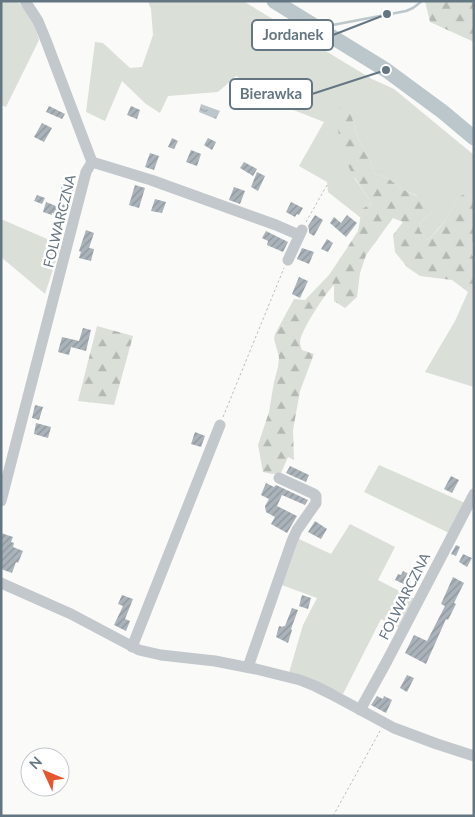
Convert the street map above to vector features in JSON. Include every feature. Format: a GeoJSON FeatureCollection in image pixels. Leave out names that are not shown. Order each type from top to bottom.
{"type":"FeatureCollection","features":[{"type":"Feature","properties":{"kind":"street"},"geometry":{"type":"LineString","coordinates":[[25,1],[45,38],[92,162]]}},
{"type":"Feature","properties":{"kind":"street","name":"FOLWARCZNA"},"geometry":{"type":"LineString","coordinates":[[1,501],[86,172],[92,162],[140,176],[276,225],[301,232]]}},
{"type":"Feature","properties":{"kind":"street"},"geometry":{"type":"LineString","coordinates":[[288,260],[301,232]]}},
{"type":"Feature","properties":{"kind":"street"},"geometry":{"type":"LineString","coordinates":[[132,647],[220,425]]}},
{"type":"Feature","properties":{"kind":"street"},"geometry":{"type":"LineString","coordinates":[[248,667],[292,540],[313,508],[316,500],[314,494],[279,478]]}},
{"type":"Feature","properties":{"kind":"street","name":"FOLWARCZNA"},"geometry":{"type":"LineString","coordinates":[[360,710],[474,494]]}},
{"type":"Feature","properties":{"kind":"street"},"geometry":{"type":"LineString","coordinates":[[1,583],[71,614],[132,647],[152,654],[211,660],[248,667],[311,684],[384,724],[412,736],[474,756]]}},
{"type":"Feature","properties":{"kind":"path"},"geometry":{"type":"LineString","coordinates":[[301,232],[327,186]]}},
{"type":"Feature","properties":{"kind":"path"},"geometry":{"type":"LineString","coordinates":[[220,425],[288,260]]}},
{"type":"Feature","properties":{"kind":"path"},"geometry":{"type":"LineString","coordinates":[[333,816],[384,724]]}},
{"type":"Feature","properties":{"kind":"green space"},"geometry":{"type":"Polygon","coordinates":[[[1,1],[17,1],[32,17],[39,40],[6,107],[1,105],[1,1]]]}},
{"type":"Feature","properties":{"kind":"green space"},"geometry":{"type":"Polygon","coordinates":[[[148,1],[243,1],[372,79],[394,89],[474,155],[474,199],[468,194],[458,197],[452,210],[428,240],[420,231],[419,224],[432,212],[416,195],[402,189],[389,179],[374,173],[369,157],[359,140],[349,108],[355,179],[372,203],[362,209],[361,218],[328,192],[327,182],[299,166],[324,122],[296,111],[303,102],[279,87],[283,107],[272,102],[236,76],[218,92],[168,96],[160,113],[146,104],[122,81],[105,121],[86,112],[95,42],[103,43],[130,68],[142,67],[153,35],[151,9],[148,1]]]}},
{"type":"Feature","properties":{"kind":"green space"},"geometry":{"type":"Polygon","coordinates":[[[425,1],[474,1],[474,42],[430,22],[425,1]]]}},
{"type":"Feature","properties":{"kind":"green space"},"geometry":{"type":"Polygon","coordinates":[[[290,81],[308,98],[296,111],[283,107],[279,87],[290,81]]]}},
{"type":"Feature","properties":{"kind":"green space"},"geometry":{"type":"Polygon","coordinates":[[[341,104],[349,108],[359,140],[369,157],[374,173],[389,179],[402,189],[432,203],[432,212],[419,224],[420,231],[428,240],[445,220],[458,197],[468,193],[474,199],[472,256],[474,257],[474,292],[468,292],[452,280],[420,276],[407,267],[395,252],[393,235],[403,222],[393,218],[366,255],[360,273],[357,297],[345,308],[334,301],[334,285],[320,303],[304,330],[300,342],[302,350],[314,354],[300,391],[293,430],[294,460],[288,457],[281,473],[272,474],[263,472],[258,445],[269,412],[278,367],[279,357],[274,339],[275,334],[294,299],[305,300],[329,275],[358,231],[362,209],[372,203],[349,168],[340,145],[338,133],[341,104]]]}},
{"type":"Feature","properties":{"kind":"green space"},"geometry":{"type":"Polygon","coordinates":[[[1,219],[61,245],[45,294],[1,257],[1,219]]]}},
{"type":"Feature","properties":{"kind":"green space"},"geometry":{"type":"Polygon","coordinates":[[[468,292],[474,292],[474,387],[425,372],[455,321],[468,292]]]}},
{"type":"Feature","properties":{"kind":"green space"},"geometry":{"type":"Polygon","coordinates":[[[97,326],[133,336],[114,405],[78,401],[97,326]]]}},
{"type":"Feature","properties":{"kind":"green space"},"geometry":{"type":"Polygon","coordinates":[[[379,465],[465,503],[449,533],[364,492],[379,465]]]}},
{"type":"Feature","properties":{"kind":"green space"},"geometry":{"type":"Polygon","coordinates":[[[350,524],[395,547],[378,580],[415,599],[400,628],[381,619],[343,694],[310,679],[289,673],[303,625],[317,598],[279,584],[297,538],[331,554],[350,524]]]}},
{"type":"Feature","properties":{"kind":"water"},"geometry":{"type":"Polygon","coordinates":[[[201,104],[220,111],[216,119],[199,112],[201,104]]]}},
{"type":"Feature","properties":{"kind":"building"},"geometry":{"type":"Polygon","coordinates":[[[49,106],[65,114],[62,119],[46,112],[49,106]]]}},
{"type":"Feature","properties":{"kind":"building"},"geometry":{"type":"Polygon","coordinates":[[[131,106],[140,110],[137,119],[127,115],[131,106]]]}},
{"type":"Feature","properties":{"kind":"building"},"geometry":{"type":"Polygon","coordinates":[[[42,123],[52,128],[44,142],[34,137],[42,123]]]}},
{"type":"Feature","properties":{"kind":"building"},"geometry":{"type":"Polygon","coordinates":[[[172,138],[178,141],[174,149],[168,147],[172,138]]]}},
{"type":"Feature","properties":{"kind":"building"},"geometry":{"type":"Polygon","coordinates":[[[208,138],[216,142],[212,150],[204,145],[208,138]]]}},
{"type":"Feature","properties":{"kind":"building"},"geometry":{"type":"Polygon","coordinates":[[[191,150],[201,154],[197,166],[186,162],[191,150]]]}},
{"type":"Feature","properties":{"kind":"building"},"geometry":{"type":"Polygon","coordinates":[[[150,153],[159,156],[154,170],[145,167],[150,153]]]}},
{"type":"Feature","properties":{"kind":"building"},"geometry":{"type":"Polygon","coordinates":[[[244,162],[257,169],[253,176],[240,168],[244,162]]]}},
{"type":"Feature","properties":{"kind":"building"},"geometry":{"type":"Polygon","coordinates":[[[257,172],[265,176],[258,191],[251,187],[257,172]]]}},
{"type":"Feature","properties":{"kind":"building"},"geometry":{"type":"Polygon","coordinates":[[[64,180],[75,184],[72,195],[60,191],[64,180]]]}},
{"type":"Feature","properties":{"kind":"building"},"geometry":{"type":"Polygon","coordinates":[[[135,185],[145,188],[139,208],[129,205],[135,185]]]}},
{"type":"Feature","properties":{"kind":"building"},"geometry":{"type":"Polygon","coordinates":[[[234,187],[245,191],[240,204],[229,200],[234,187]]]}},
{"type":"Feature","properties":{"kind":"building"},"geometry":{"type":"Polygon","coordinates":[[[37,195],[45,198],[42,204],[34,201],[37,195]]]}},
{"type":"Feature","properties":{"kind":"building"},"geometry":{"type":"Polygon","coordinates":[[[155,199],[166,202],[162,213],[151,211],[155,199]]]}},
{"type":"Feature","properties":{"kind":"building"},"geometry":{"type":"Polygon","coordinates":[[[46,202],[56,206],[57,202],[68,206],[64,217],[43,212],[46,202]]]}},
{"type":"Feature","properties":{"kind":"building"},"geometry":{"type":"Polygon","coordinates":[[[291,202],[303,208],[299,215],[297,214],[295,217],[286,212],[291,202]]]}},
{"type":"Feature","properties":{"kind":"building"},"geometry":{"type":"Polygon","coordinates":[[[315,215],[323,220],[314,236],[309,233],[308,226],[315,215]]]}},
{"type":"Feature","properties":{"kind":"building"},"geometry":{"type":"Polygon","coordinates":[[[347,215],[357,223],[346,237],[330,223],[334,217],[341,223],[347,215]]]}},
{"type":"Feature","properties":{"kind":"building"},"geometry":{"type":"Polygon","coordinates":[[[86,230],[94,233],[89,248],[94,249],[91,261],[79,258],[81,252],[79,251],[86,230]]]}},
{"type":"Feature","properties":{"kind":"building"},"geometry":{"type":"Polygon","coordinates":[[[266,231],[288,242],[283,252],[267,245],[268,241],[262,238],[266,231]]]}},
{"type":"Feature","properties":{"kind":"building"},"geometry":{"type":"Polygon","coordinates":[[[327,239],[333,243],[328,252],[321,249],[327,239]]]}},
{"type":"Feature","properties":{"kind":"building"},"geometry":{"type":"Polygon","coordinates":[[[302,248],[314,252],[309,264],[297,259],[302,248]]]}},
{"type":"Feature","properties":{"kind":"building"},"geometry":{"type":"Polygon","coordinates":[[[299,277],[308,281],[300,298],[292,294],[299,277]]]}},
{"type":"Feature","properties":{"kind":"building"},"geometry":{"type":"Polygon","coordinates":[[[83,328],[91,330],[86,351],[71,347],[69,355],[58,352],[62,337],[79,341],[83,328]]]}},
{"type":"Feature","properties":{"kind":"building"},"geometry":{"type":"Polygon","coordinates":[[[35,405],[43,407],[39,420],[32,418],[35,405]]]}},
{"type":"Feature","properties":{"kind":"building"},"geometry":{"type":"Polygon","coordinates":[[[36,423],[51,427],[48,438],[34,434],[36,423]]]}},
{"type":"Feature","properties":{"kind":"building"},"geometry":{"type":"Polygon","coordinates":[[[195,432],[205,436],[201,447],[191,444],[195,432]]]}},
{"type":"Feature","properties":{"kind":"building"},"geometry":{"type":"Polygon","coordinates":[[[290,466],[309,475],[306,482],[286,473],[290,466]]]}},
{"type":"Feature","properties":{"kind":"building"},"geometry":{"type":"Polygon","coordinates":[[[451,476],[459,480],[452,493],[444,489],[451,476]]]}},
{"type":"Feature","properties":{"kind":"building"},"geometry":{"type":"Polygon","coordinates":[[[266,483],[274,487],[276,485],[308,500],[305,505],[282,495],[277,506],[297,516],[287,533],[271,524],[275,517],[266,512],[265,506],[269,499],[261,495],[266,483]]]}},
{"type":"Feature","properties":{"kind":"building"},"geometry":{"type":"Polygon","coordinates":[[[315,521],[327,529],[321,539],[308,532],[315,521]]]}},
{"type":"Feature","properties":{"kind":"building"},"geometry":{"type":"Polygon","coordinates":[[[1,533],[13,537],[11,542],[14,543],[13,547],[23,551],[12,573],[1,569],[1,533]]]}},
{"type":"Feature","properties":{"kind":"building"},"geometry":{"type":"Polygon","coordinates":[[[456,545],[460,547],[456,556],[451,554],[456,545]]]}},
{"type":"Feature","properties":{"kind":"building"},"geometry":{"type":"Polygon","coordinates":[[[463,554],[472,558],[467,567],[459,562],[463,554]]]}},
{"type":"Feature","properties":{"kind":"building"},"geometry":{"type":"Polygon","coordinates":[[[403,571],[413,576],[408,586],[395,580],[398,574],[401,575],[403,571]]]}},
{"type":"Feature","properties":{"kind":"building"},"geometry":{"type":"Polygon","coordinates":[[[453,577],[464,583],[454,603],[456,604],[448,620],[446,619],[426,664],[405,653],[414,635],[427,641],[445,606],[441,604],[453,577]]]}},
{"type":"Feature","properties":{"kind":"building"},"geometry":{"type":"Polygon","coordinates":[[[122,595],[133,599],[125,619],[130,621],[126,631],[114,625],[123,606],[118,604],[122,595]]]}},
{"type":"Feature","properties":{"kind":"building"},"geometry":{"type":"Polygon","coordinates":[[[302,595],[311,598],[308,609],[299,606],[302,595]]]}},
{"type":"Feature","properties":{"kind":"building"},"geometry":{"type":"Polygon","coordinates":[[[292,608],[298,610],[288,643],[276,637],[279,626],[285,626],[292,608]]]}},
{"type":"Feature","properties":{"kind":"building"},"geometry":{"type":"Polygon","coordinates":[[[407,675],[414,678],[407,692],[400,688],[407,675]]]}},
{"type":"Feature","properties":{"kind":"building"},"geometry":{"type":"Polygon","coordinates":[[[377,696],[383,699],[384,696],[392,700],[386,713],[371,705],[377,696]]]}},
{"type":"Feature","properties":{"kind":"waterway"},"geometry":{"type":"LineString","coordinates":[[274,1],[386,70],[443,112],[474,138]]}},
{"type":"Feature","properties":{"kind":"waterway"},"geometry":{"type":"LineString","coordinates":[[317,28],[406,11],[422,1]]}},
{"type":"Feature","properties":{"kind":"place","name":"Jordanek"},"geometry":{"type":"Point","coordinates":[387,14]}},
{"type":"Feature","properties":{"kind":"place","name":"Bierawka"},"geometry":{"type":"Point","coordinates":[386,70]}}]}
